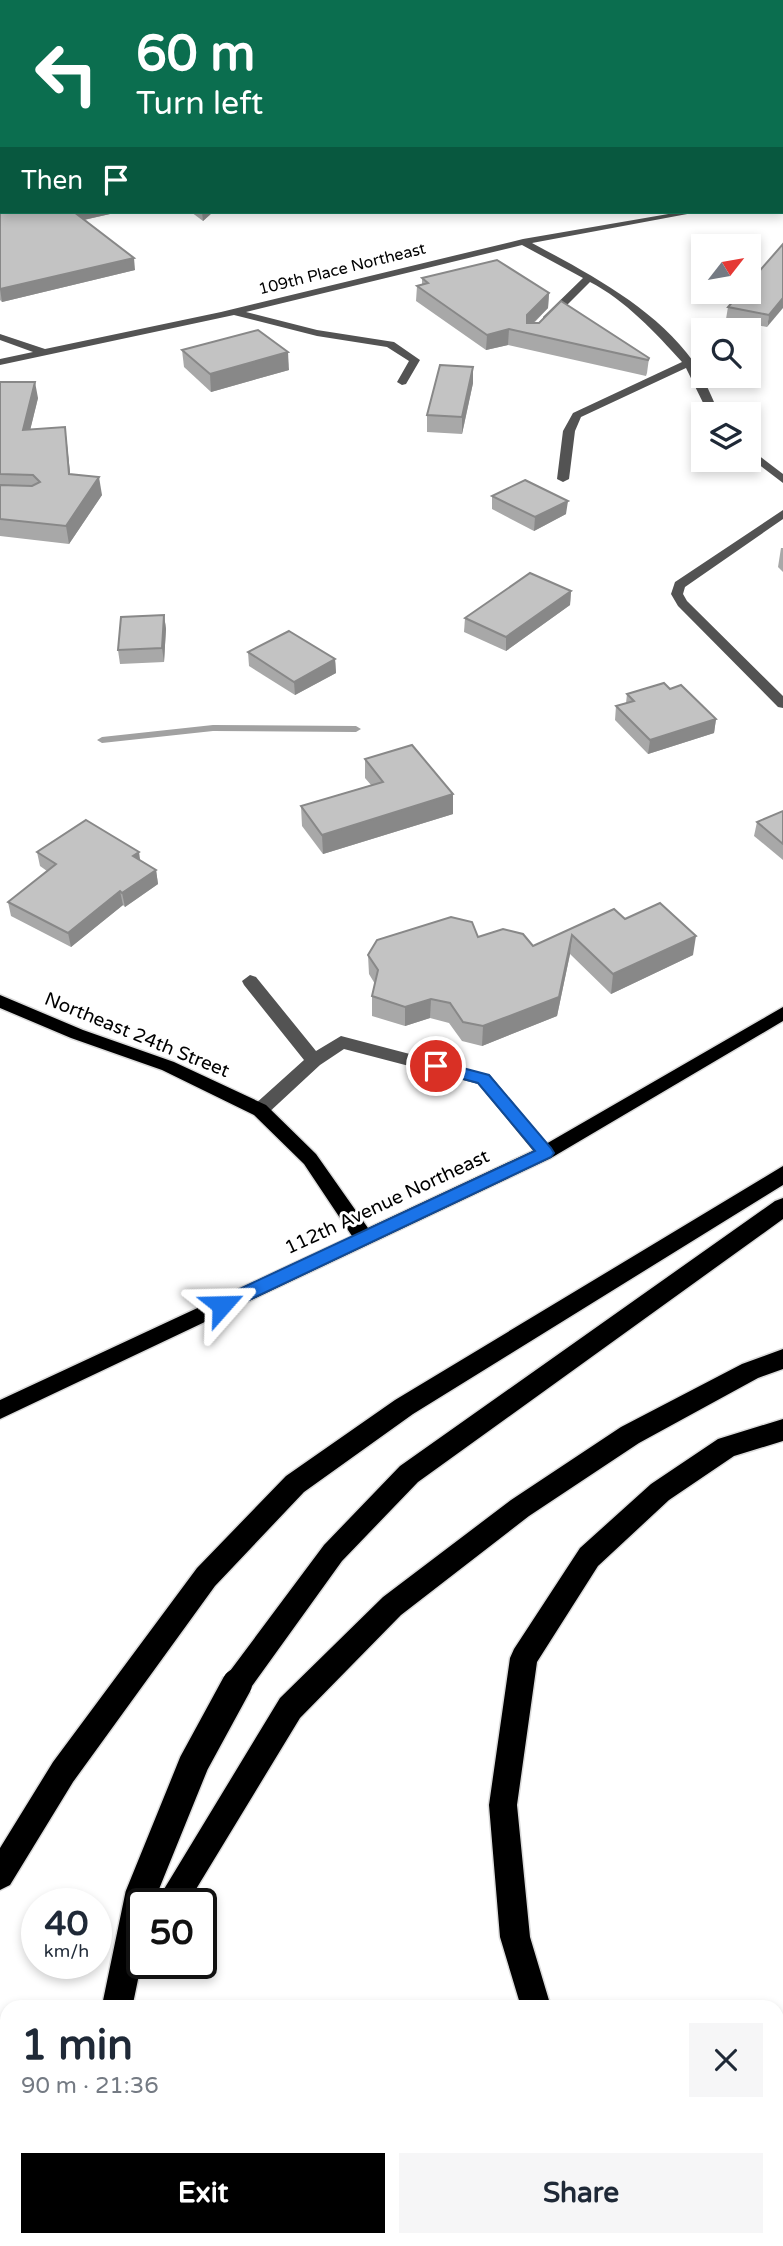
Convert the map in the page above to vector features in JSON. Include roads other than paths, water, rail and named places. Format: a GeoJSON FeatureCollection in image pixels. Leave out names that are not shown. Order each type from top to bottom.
{"type":"FeatureCollection","features":[{"type":"Feature","properties":{"kind":"highway"},"geometry":{"type":"LineString","coordinates":[[0,1875],[62,1772],[206,1577],[295,1484],[404,1407],[783,1174]]}},
{"type":"Feature","properties":{"kind":"highway"},"geometry":{"type":"LineString","coordinates":[[117,2000],[140,1896],[194,1763],[237,1684],[333,1553],[409,1474],[664,1289],[783,1207]]}},
{"type":"Feature","properties":{"kind":"highway"},"geometry":{"type":"LineString","coordinates":[[180,1888],[290,1708],[392,1606],[520,1508],[630,1435],[750,1371],[783,1359]]}},
{"type":"Feature","properties":{"kind":"highway"},"geometry":{"type":"LineString","coordinates":[[534,2000],[515,1937],[503,1805],[524,1658],[589,1557],[660,1492],[727,1447],[783,1430]]}},
{"type":"Feature","properties":{"kind":"highway"},"geometry":{"type":"LineString","coordinates":[[119,2000],[130,1979]]}},
{"type":"Feature","properties":{"kind":"main road","name":"Northeast 24th Street"},"geometry":{"type":"LineString","coordinates":[[0,1001],[77,1034],[168,1066],[260,1110],[310,1159],[364,1238]]}},
{"type":"Feature","properties":{"kind":"main road","name":"112th Avenue Northeast"},"geometry":{"type":"LineString","coordinates":[[0,1410],[545,1153],[783,1013]]}},
{"type":"Feature","properties":{"kind":"street","name":"109th Place Northeast"},"geometry":{"type":"LineString","coordinates":[[0,362],[232,312],[523,242],[683,214]]}},
{"type":"Feature","properties":{"kind":"street"},"geometry":{"type":"LineString","coordinates":[[523,242],[605,286],[664,336],[689,363],[708,402]]}},
{"type":"Feature","properties":{"kind":"street"},"geometry":{"type":"LineString","coordinates":[[541,325],[589,278]]}},
{"type":"Feature","properties":{"kind":"street"},"geometry":{"type":"LineString","coordinates":[[232,312],[317,333],[390,344],[415,360],[402,382]]}},
{"type":"Feature","properties":{"kind":"street"},"geometry":{"type":"LineString","coordinates":[[0,337],[44,352]]}},
{"type":"Feature","properties":{"kind":"street"},"geometry":{"type":"LineString","coordinates":[[564,479],[569,431],[577,415],[689,363]]}},
{"type":"Feature","properties":{"kind":"street"},"geometry":{"type":"LineString","coordinates":[[761,461],[783,480]]}},
{"type":"Feature","properties":{"kind":"street"},"geometry":{"type":"LineString","coordinates":[[783,514],[679,585],[677,594],[682,603],[783,704]]}},
{"type":"Feature","properties":{"kind":"street"},"geometry":{"type":"LineString","coordinates":[[250,981],[314,1061]]}},
{"type":"Feature","properties":{"kind":"street"},"geometry":{"type":"LineString","coordinates":[[260,1110],[314,1061],[341,1042],[484,1079],[545,1153]]}},
{"type":"Feature","properties":{"kind":"waterway"},"geometry":{"type":"LineString","coordinates":[[102,740],[213,728],[356,729]]}}]}
